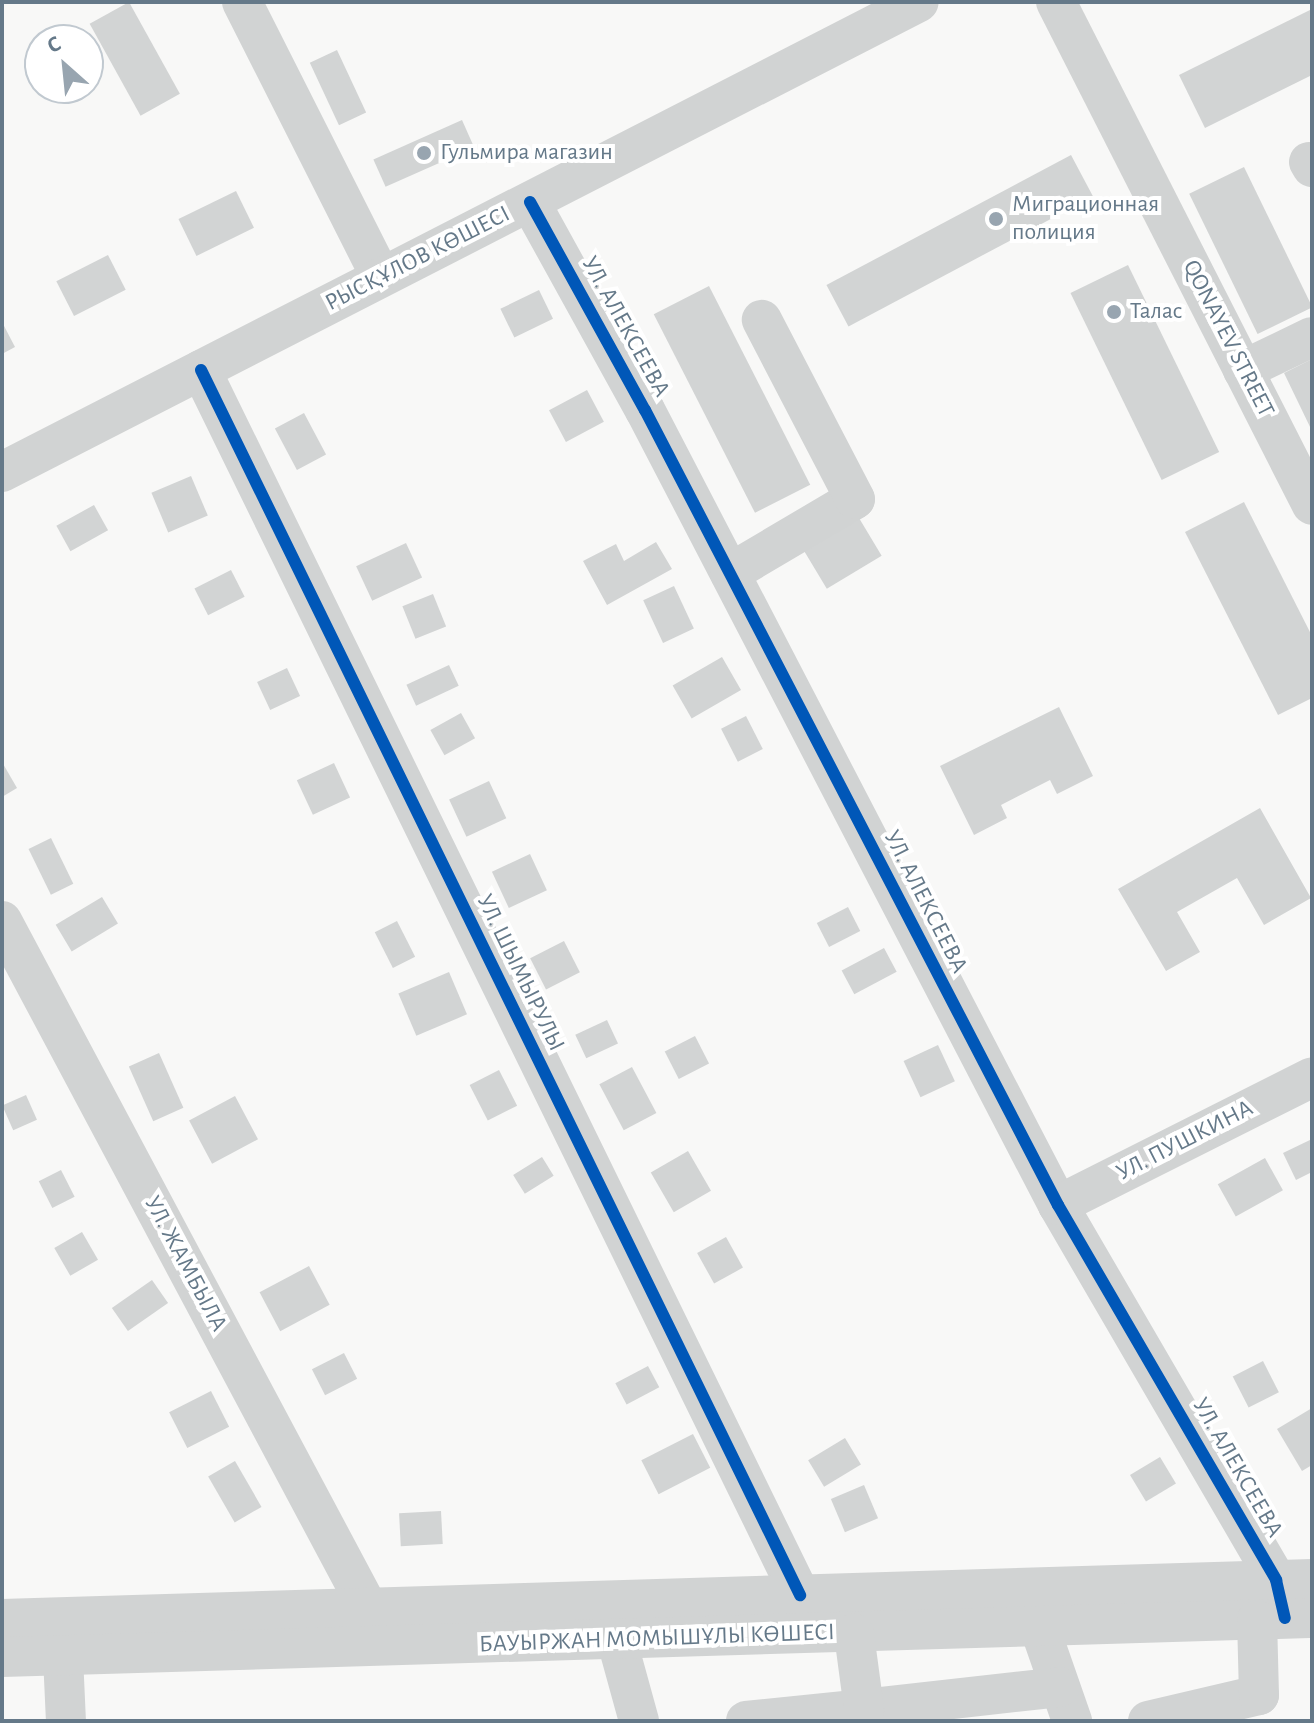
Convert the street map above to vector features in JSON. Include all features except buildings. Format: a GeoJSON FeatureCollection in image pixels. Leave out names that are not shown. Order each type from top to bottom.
{"type":"FeatureCollection","features":[{"type":"Feature","properties":{"kind":"street"},"geometry":{"type":"LineString","coordinates":[[242,2],[381,277]]}},
{"type":"Feature","properties":{"kind":"street","name":"РЫСҚҰЛОВ КӨШЕСІ"},"geometry":{"type":"LineString","coordinates":[[2,472],[919,2]]}},
{"type":"Feature","properties":{"kind":"street","name":"QONAYEV STREET"},"geometry":{"type":"LineString","coordinates":[[1056,2],[1312,505]]}},
{"type":"Feature","properties":{"kind":"street","name":"УЛ. АЛЕКСЕЕВА"},"geometry":{"type":"LineString","coordinates":[[530,202],[730,573],[1058,1205],[1294,1579],[1285,1619],[1259,1695],[1148,1721]]}},
{"type":"Feature","properties":{"kind":"street"},"geometry":{"type":"LineString","coordinates":[[730,573],[855,499],[762,320]]}},
{"type":"Feature","properties":{"kind":"street"},"geometry":{"type":"LineString","coordinates":[[1243,370],[1312,337]]}},
{"type":"Feature","properties":{"kind":"street","name":"УЛ. ШЫМЫРУЛЫ"},"geometry":{"type":"LineString","coordinates":[[201,370],[800,1595]]}},
{"type":"Feature","properties":{"kind":"street","name":"УЛ. ЖАМБЫЛА"},"geometry":{"type":"LineString","coordinates":[[2,921],[368,1608]]}},
{"type":"Feature","properties":{"kind":"street","name":"УЛ. ПУШКИНА"},"geometry":{"type":"LineString","coordinates":[[1058,1205],[1312,1077]]}},
{"type":"Feature","properties":{"kind":"street","name":"БАУЫРЖАН МОМЫШҰЛЫ КӨШЕСІ"},"geometry":{"type":"LineString","coordinates":[[2,1619],[1294,1579]]}},
{"type":"Feature","properties":{"kind":"street"},"geometry":{"type":"LineString","coordinates":[[368,1608],[373,1647]]}},
{"type":"Feature","properties":{"kind":"street","name":"БАУЫРЖАН МОМЫШҰЛЫ КӨШЕСІ"},"geometry":{"type":"LineString","coordinates":[[2,1657],[1285,1619]]}},
{"type":"Feature","properties":{"kind":"street"},"geometry":{"type":"LineString","coordinates":[[746,1721],[864,1709],[1066,1704],[1039,1626]]}},
{"type":"Feature","properties":{"kind":"street"},"geometry":{"type":"LineString","coordinates":[[854,1634],[864,1709]]}},
{"type":"Feature","properties":{"kind":"street"},"geometry":{"type":"LineString","coordinates":[[617,1641],[639,1721]]}},
{"type":"Feature","properties":{"kind":"street"},"geometry":{"type":"LineString","coordinates":[[63,1656],[66,1721]]}},
{"type":"Feature","properties":{"kind":"cycle path"},"geometry":{"type":"LineString","coordinates":[[530,202],[645,410],[1058,1205],[1276,1580],[1285,1618]]}},
{"type":"Feature","properties":{"kind":"cycle path"},"geometry":{"type":"LineString","coordinates":[[201,370],[800,1595]]}},
{"type":"Feature","properties":{"kind":"place","name":"Гульмира магазин"},"geometry":{"type":"Point","coordinates":[424,153]}},
{"type":"Feature","properties":{"kind":"place","name":"Миграционная полиция"},"geometry":{"type":"Point","coordinates":[996,219]}},
{"type":"Feature","properties":{"kind":"place","name":"Талас"},"geometry":{"type":"Point","coordinates":[1114,312]}}]}
